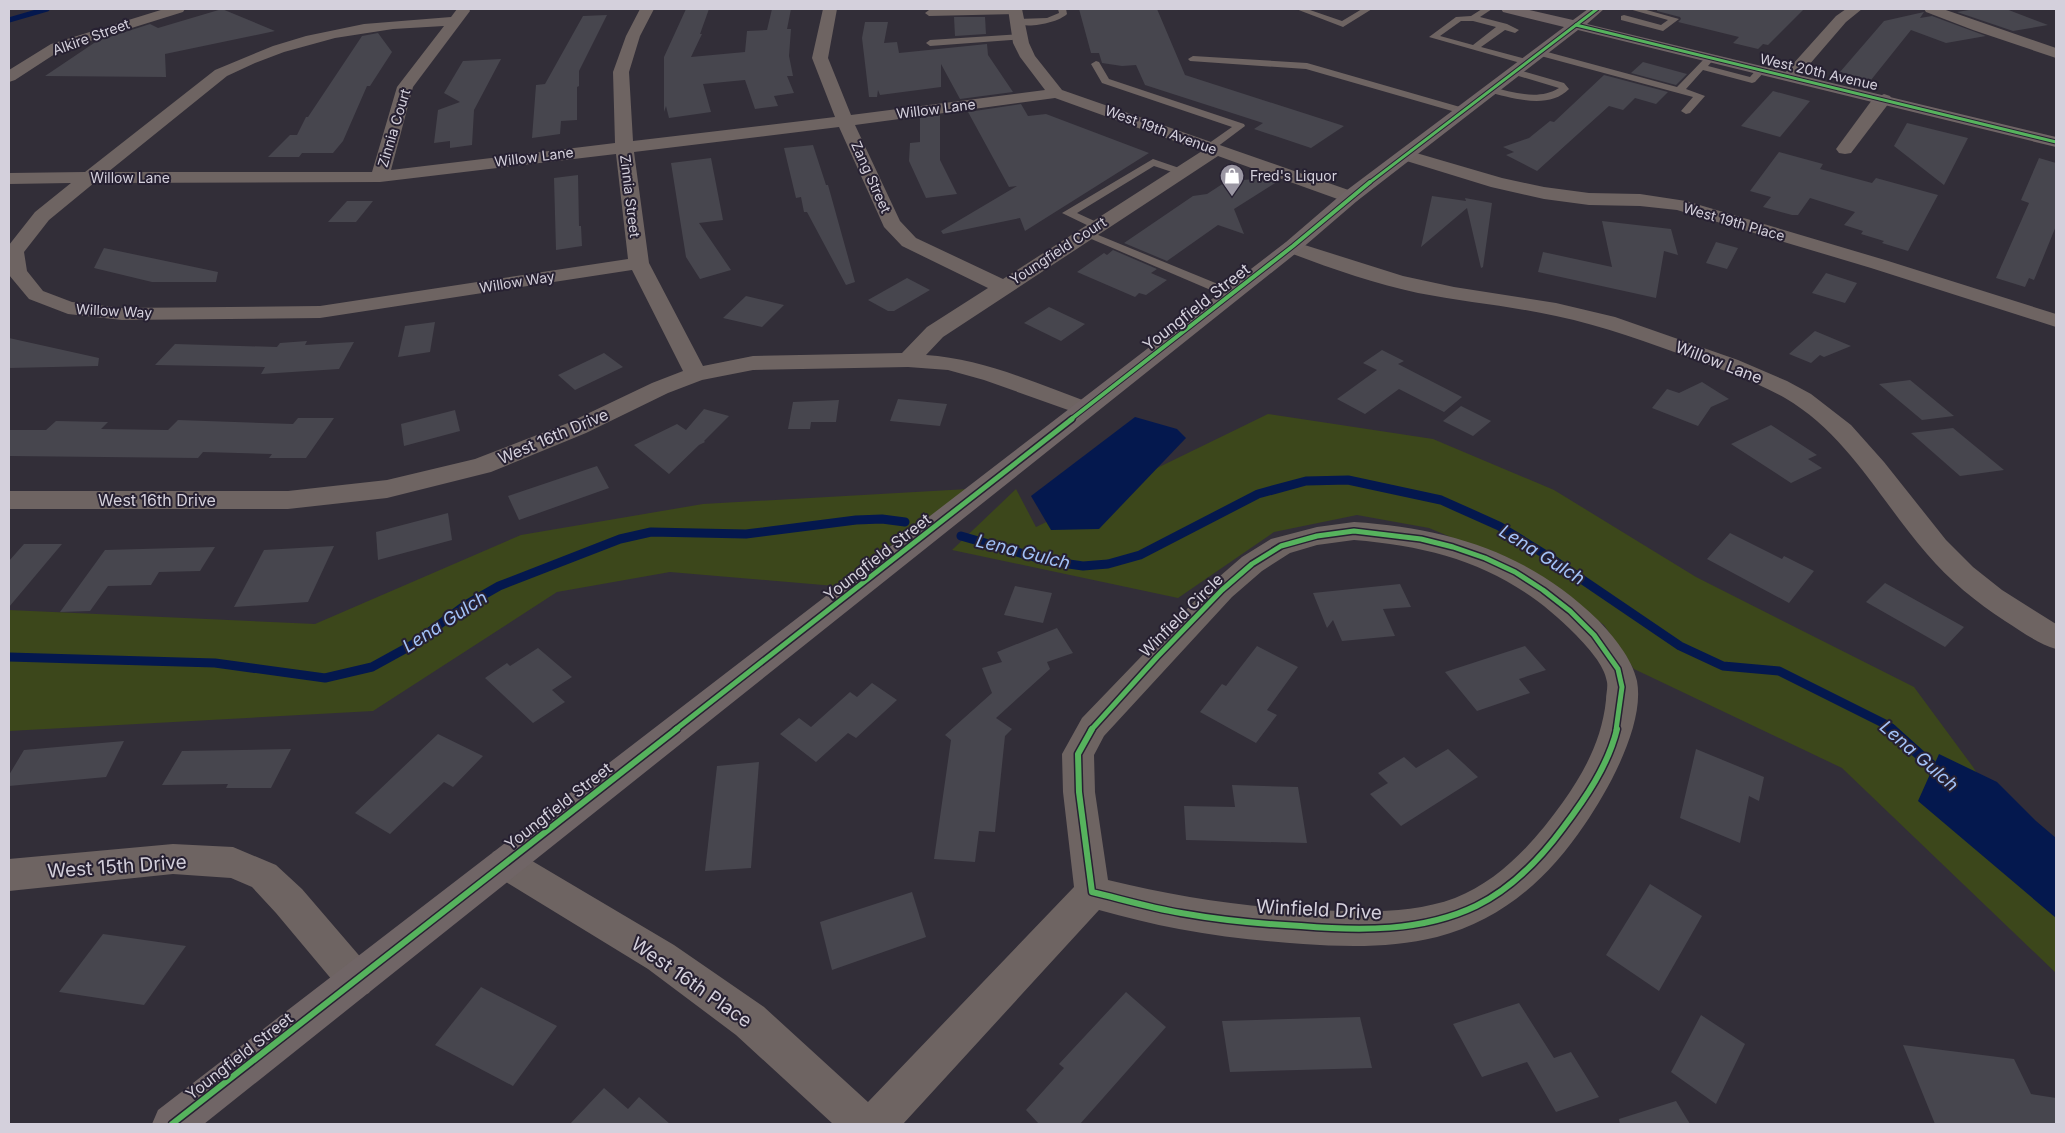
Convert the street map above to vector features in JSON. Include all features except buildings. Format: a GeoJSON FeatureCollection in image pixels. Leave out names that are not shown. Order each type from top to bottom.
{"type":"FeatureCollection","features":[{"type":"Feature","properties":{"kind":"street","name":"Alkire Street"},"geometry":{"type":"LineString","coordinates":[[9,77],[56,47],[178,9]]}},
{"type":"Feature","properties":{"kind":"street","name":"Zinnia Street"},"geometry":{"type":"LineString","coordinates":[[647,9],[633,36],[621,72],[624,146],[639,263],[696,374]]}},
{"type":"Feature","properties":{"kind":"street","name":"Zang Street"},"geometry":{"type":"LineString","coordinates":[[830,9],[820,58],[845,121],[891,223],[909,242],[1002,287]]}},
{"type":"Feature","properties":{"kind":"street","name":"West 20th Avenue"},"geometry":{"type":"LineString","coordinates":[[1508,9],[1654,45],[1706,63],[1761,70],[2056,142]]}},
{"type":"Feature","properties":{"kind":"street","name":"Youngfield Street"},"geometry":{"type":"LineString","coordinates":[[172,1124],[1292,247],[1350,198],[1598,9]]}},
{"type":"Feature","properties":{"kind":"street"},"geometry":{"type":"LineString","coordinates":[[1790,77],[1841,19],[1855,9]]}},
{"type":"Feature","properties":{"kind":"street"},"geometry":{"type":"LineString","coordinates":[[1931,9],[1978,27],[2056,52]]}},
{"type":"Feature","properties":{"kind":"street","name":"Zinnia Court"},"geometry":{"type":"LineString","coordinates":[[380,177],[405,86],[460,15]]}},
{"type":"Feature","properties":{"kind":"street","name":"Willow Way"},"geometry":{"type":"LineString","coordinates":[[460,15],[371,26],[296,42],[254,56],[221,73],[42,216],[14,252],[18,272],[36,295],[68,308],[122,314],[320,312],[639,263]]}},
{"type":"Feature","properties":{"kind":"street"},"geometry":{"type":"LineString","coordinates":[[1017,20],[1028,57],[1056,93]]}},
{"type":"Feature","properties":{"kind":"street","name":"Willow Lane"},"geometry":{"type":"LineString","coordinates":[[9,178],[380,177],[624,146],[845,121],[1056,93]]}},
{"type":"Feature","properties":{"kind":"street","name":"West 19th Avenue"},"geometry":{"type":"LineString","coordinates":[[1056,93],[1350,198]]}},
{"type":"Feature","properties":{"kind":"street"},"geometry":{"type":"LineString","coordinates":[[1845,149],[1878,104],[1884,99]]}},
{"type":"Feature","properties":{"kind":"street","name":"Youngfield Court"},"geometry":{"type":"LineString","coordinates":[[908,360],[935,332],[1181,172],[1212,149]]}},
{"type":"Feature","properties":{"kind":"street","name":"West 19th Place"},"geometry":{"type":"LineString","coordinates":[[1406,155],[1498,183],[1544,193],[1575,198],[1661,202],[1688,208],[2056,321]]}},
{"type":"Feature","properties":{"kind":"street","name":"Willow Lane"},"geometry":{"type":"LineString","coordinates":[[1292,247],[1331,262],[1436,290],[1553,308],[1602,320],[1666,341],[1752,373],[1776,384],[1803,399],[1827,416],[1848,435],[1867,457],[1912,519],[1938,550],[1962,574],[1986,595],[2056,638]]}},
{"type":"Feature","properties":{"kind":"street","name":"West 16th Drive"},"geometry":{"type":"LineString","coordinates":[[9,500],[288,500],[387,489],[482,466],[577,428],[660,388],[696,374],[754,363],[908,360],[949,363],[992,375],[1085,409]]}},
{"type":"Feature","properties":{"kind":"street","name":"Winfield Circle"},"geometry":{"type":"LineString","coordinates":[[1092,892],[1079,792],[1078,754],[1093,727],[1196,617],[1252,564],[1281,546],[1317,536],[1354,531],[1381,532],[1432,540],[1480,555],[1521,574],[1558,600],[1586,626],[1611,655],[1622,681],[1620,717],[1614,743]]}},
{"type":"Feature","properties":{"kind":"street","name":"Winfield Drive"},"geometry":{"type":"LineString","coordinates":[[1092,892],[1179,912],[1282,926],[1375,930],[1439,920],[1480,904],[1520,878],[1554,842],[1586,797],[1614,743]]}},
{"type":"Feature","properties":{"kind":"street","name":"West 15th Drive"},"geometry":{"type":"LineString","coordinates":[[9,875],[173,859],[233,863],[264,876],[289,901],[356,980]]}},
{"type":"Feature","properties":{"kind":"street","name":"West 16th Place"},"geometry":{"type":"LineString","coordinates":[[505,863],[661,957],[750,1021],[862,1124]]}},
{"type":"Feature","properties":{"kind":"street"},"geometry":{"type":"LineString","coordinates":[[876,1124],[1092,892]]}},
{"type":"Feature","properties":{"kind":"lane"},"geometry":{"type":"LineString","coordinates":[[929,13],[1017,20],[1056,19],[1063,14],[1062,9]]}},
{"type":"Feature","properties":{"kind":"lane"},"geometry":{"type":"LineString","coordinates":[[1300,9],[1343,24],[1368,9]]}},
{"type":"Feature","properties":{"kind":"lane"},"geometry":{"type":"LineString","coordinates":[[1473,18],[1488,9]]}},
{"type":"Feature","properties":{"kind":"lane"},"geometry":{"type":"LineString","coordinates":[[1633,9],[1675,19],[1664,28]]}},
{"type":"Feature","properties":{"kind":"lane"},"geometry":{"type":"LineString","coordinates":[[1486,51],[1516,30],[1473,18],[1459,19],[1433,37],[1527,62],[1700,96],[1686,111]]}},
{"type":"Feature","properties":{"kind":"lane"},"geometry":{"type":"LineString","coordinates":[[1624,18],[1664,28]]}},
{"type":"Feature","properties":{"kind":"lane"},"geometry":{"type":"LineString","coordinates":[[930,43],[1017,20]]}},
{"type":"Feature","properties":{"kind":"lane"},"geometry":{"type":"LineString","coordinates":[[1469,47],[1500,25]]}},
{"type":"Feature","properties":{"kind":"lane"},"geometry":{"type":"LineString","coordinates":[[1654,45],[1666,34],[1664,28]]}},
{"type":"Feature","properties":{"kind":"lane"},"geometry":{"type":"LineString","coordinates":[[1193,58],[1307,66],[1463,111]]}},
{"type":"Feature","properties":{"kind":"lane"},"geometry":{"type":"LineString","coordinates":[[1491,90],[1541,99],[1556,96],[1564,89],[1527,62]]}},
{"type":"Feature","properties":{"kind":"lane"},"geometry":{"type":"LineString","coordinates":[[1679,91],[1706,63]]}},
{"type":"Feature","properties":{"kind":"lane"},"geometry":{"type":"LineString","coordinates":[[1096,64],[1104,81],[1240,126],[1212,149]]}},
{"type":"Feature","properties":{"kind":"lane"},"geometry":{"type":"LineString","coordinates":[[1181,172],[1153,162],[1068,213],[1092,229],[1231,294]]}},
{"type":"Feature","properties":{"kind":"green space"},"geometry":{"type":"Polygon","coordinates":[[[1268,414],[1433,439],[1554,490],[1696,577],[1914,687],[1973,767],[2056,900],[2056,973],[1842,768],[1634,669],[1604,625],[1528,569],[1429,528],[1357,515],[1274,532],[1178,598],[952,550],[1016,489],[1036,527],[1268,414]]]}},
{"type":"Feature","properties":{"kind":"green space"},"geometry":{"type":"Polygon","coordinates":[[[968,489],[835,586],[670,572],[557,592],[373,711],[9,731],[9,610],[315,624],[521,535],[703,504],[968,489]]]}},
{"type":"Feature","properties":{"kind":"shaded area"},"geometry":{"type":"Polygon","coordinates":[[[1135,417],[1177,429],[1186,438],[1099,529],[1051,530],[1031,496],[1135,417]]]}},
{"type":"Feature","properties":{"kind":"shaded area"},"geometry":{"type":"Polygon","coordinates":[[[1939,754],[1997,782],[2056,838],[2056,918],[1918,801],[1939,754]]]}},
{"type":"Feature","properties":{"kind":"waterway"},"geometry":{"type":"LineString","coordinates":[[9,20],[47,9]]}},
{"type":"Feature","properties":{"kind":"waterway","name":"Lena Gulch"},"geometry":{"type":"LineString","coordinates":[[961,536],[1048,561],[1083,566],[1108,564],[1140,555],[1258,494],[1306,481],[1348,480],[1441,500],[1499,526],[1546,555],[1680,646],[1723,666],[1779,671],[1887,725],[1893,730]]}},
{"type":"Feature","properties":{"kind":"waterway","name":"Lena Gulch"},"geometry":{"type":"LineString","coordinates":[[9,657],[215,663],[325,678],[372,667],[412,645],[464,606],[499,586],[620,539],[651,532],[746,534],[856,520],[882,519],[905,522]]}},
{"type":"Feature","properties":{"kind":"waterway","name":"Lena Gulch"},"geometry":{"type":"LineString","coordinates":[[1891,729],[1941,774]]}},
{"type":"Feature","properties":{"kind":"cycle path"},"geometry":{"type":"LineString","coordinates":[[172,1124],[1293,246],[1350,197],[1597,9]]}},
{"type":"Feature","properties":{"kind":"cycle path"},"geometry":{"type":"LineString","coordinates":[[1576,25],[2056,142]]}},
{"type":"Feature","properties":{"kind":"cycle path"},"geometry":{"type":"LineString","coordinates":[[1354,531],[1388,533],[1453,547],[1485,558],[1515,572],[1543,590],[1570,611],[1594,635],[1615,663],[1622,682],[1619,719],[1615,735],[1595,781],[1555,840],[1511,884],[1477,906],[1438,920],[1410,926],[1367,929],[1270,924],[1180,913],[1092,892],[1079,792],[1078,754],[1093,727],[1222,590],[1252,564],[1281,546],[1317,536],[1354,531]]}},
{"type":"Feature","properties":{"kind":"place","name":"Fred's Liquor"},"geometry":{"type":"Point","coordinates":[1232,197]}}]}
